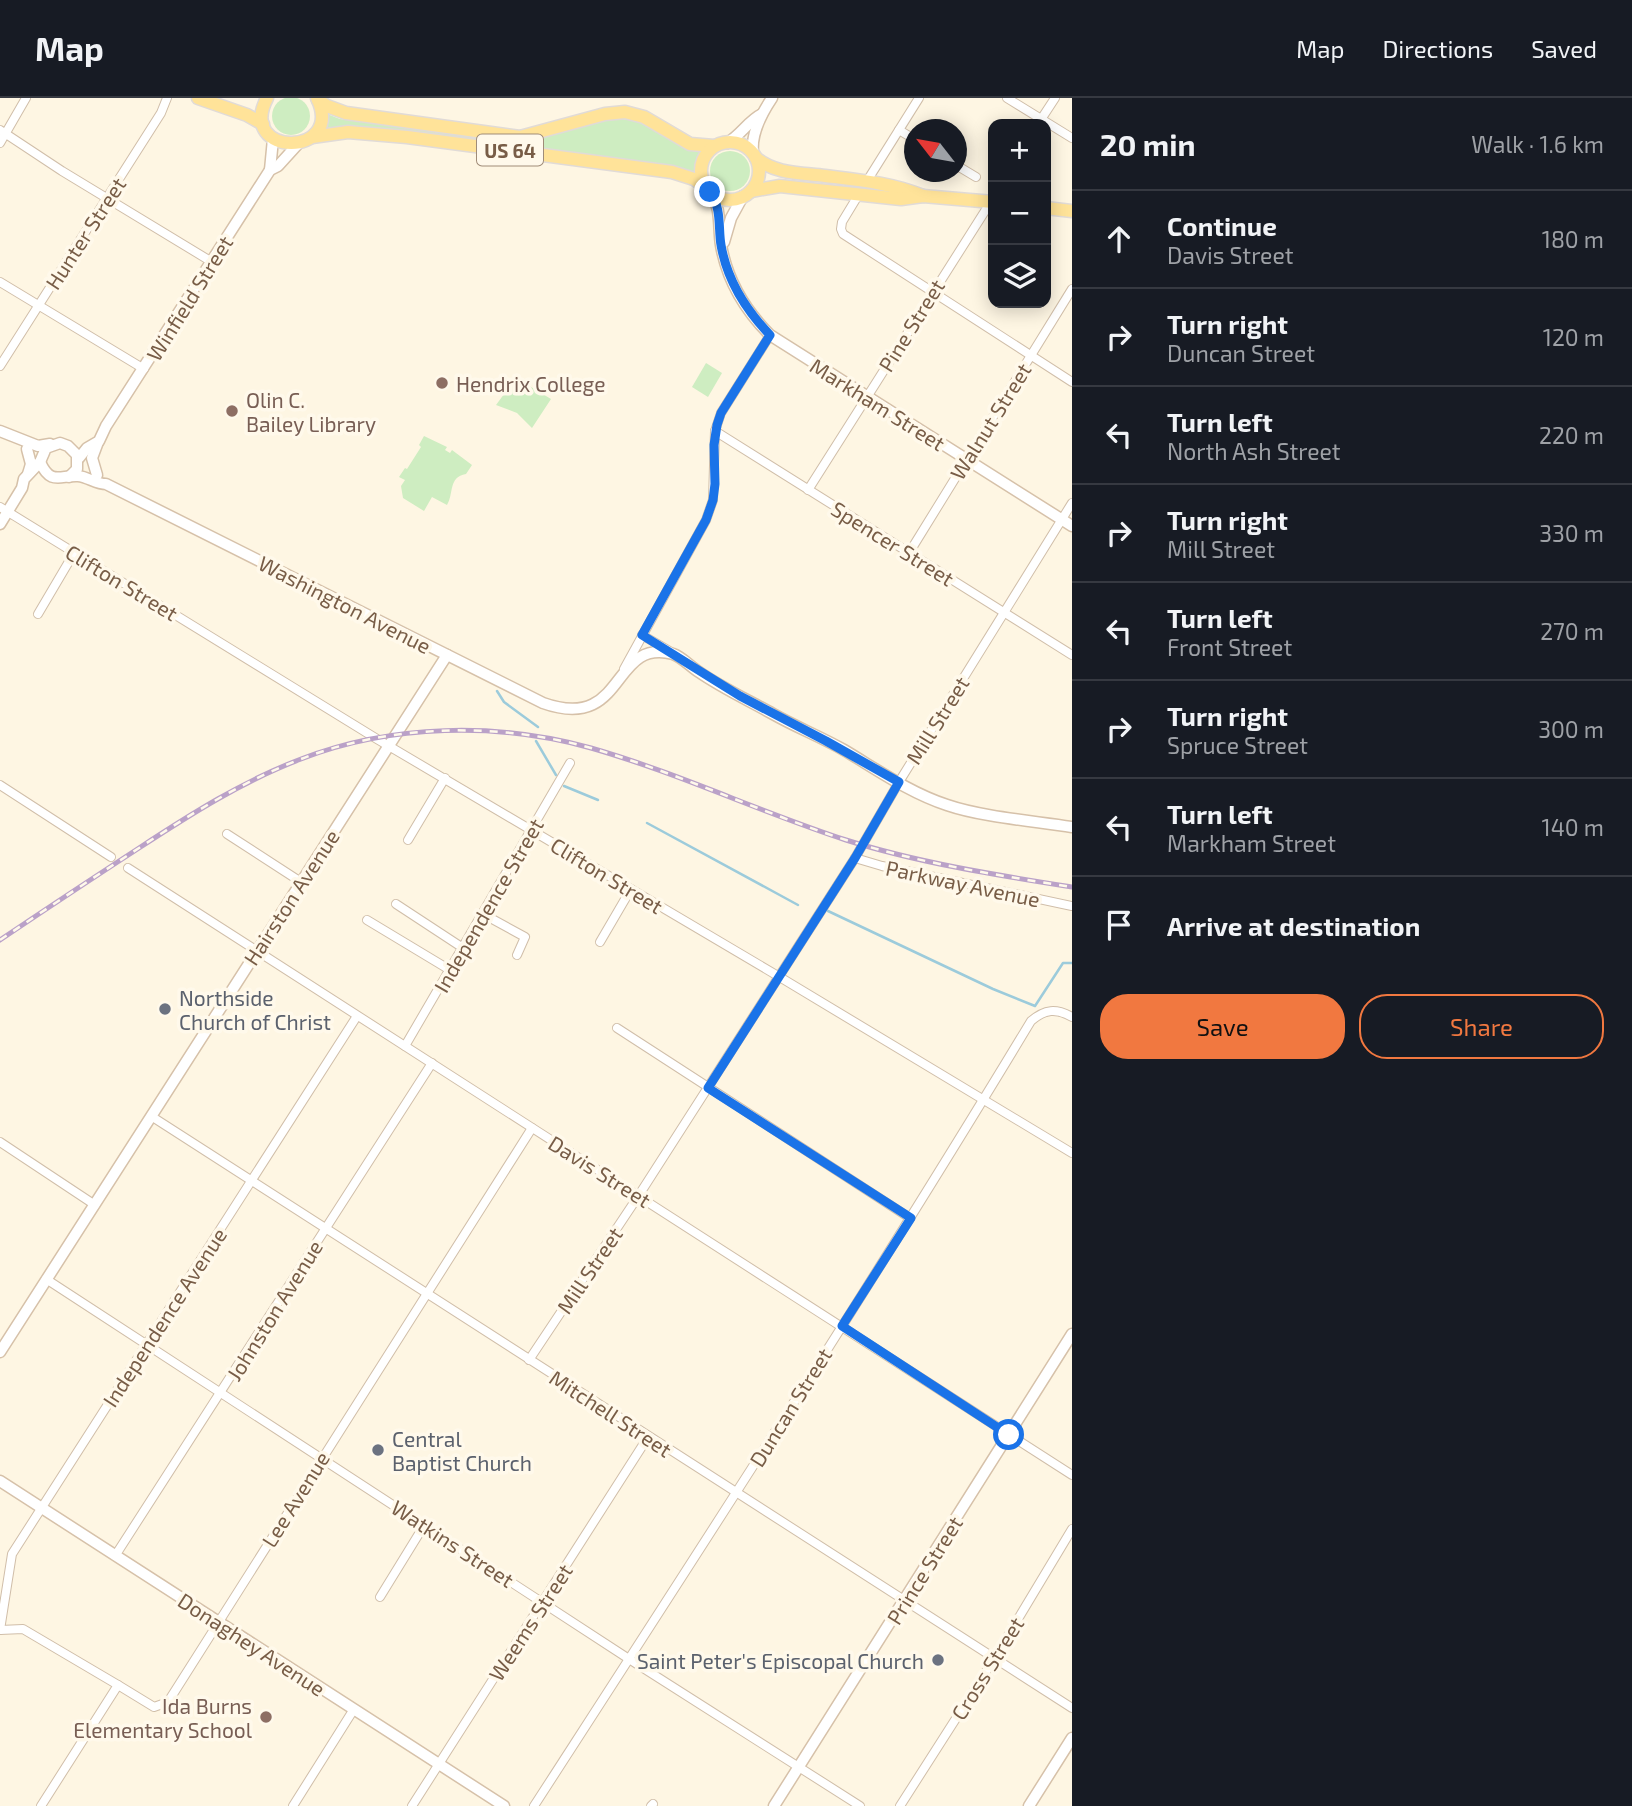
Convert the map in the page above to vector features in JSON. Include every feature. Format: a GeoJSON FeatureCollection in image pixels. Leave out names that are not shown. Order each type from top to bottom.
{"type":"FeatureCollection","features":[{"type":"Feature","properties":{"kind":"main road"},"geometry":{"type":"LineString","coordinates":[[198,98],[247,115],[263,124],[273,139],[281,143],[298,144],[312,136],[320,125],[321,115],[317,99]]}},
{"type":"Feature","properties":{"kind":"main road"},"geometry":{"type":"LineString","coordinates":[[263,124],[262,110],[267,98]]}},
{"type":"Feature","properties":{"kind":"main road","name":"US 64"},"geometry":{"type":"LineString","coordinates":[[317,99],[346,113],[520,137],[605,114],[625,112],[644,117],[690,144],[720,144]]}},
{"type":"Feature","properties":{"kind":"main road","name":"US 64"},"geometry":{"type":"LineString","coordinates":[[312,136],[348,132],[672,172],[684,174],[707,189]]}},
{"type":"Feature","properties":{"kind":"main road"},"geometry":{"type":"LineString","coordinates":[[923,196],[904,188],[867,181],[768,167],[743,145],[720,144],[702,162],[701,173],[707,189],[727,200],[780,186],[901,199],[923,196],[988,200]]}},
{"type":"Feature","properties":{"kind":"main road"},"geometry":{"type":"LineString","coordinates":[[747,194],[758,177],[754,155]]}},
{"type":"Feature","properties":{"kind":"main road"},"geometry":{"type":"LineString","coordinates":[[1051,209],[1072,211]]}},
{"type":"Feature","properties":{"kind":"street"},"geometry":{"type":"LineString","coordinates":[[0,143],[3,132],[26,98]]}},
{"type":"Feature","properties":{"kind":"street","name":"Hunter Street"},"geometry":{"type":"LineString","coordinates":[[0,366],[161,113],[167,98]]}},
{"type":"Feature","properties":{"kind":"street"},"geometry":{"type":"LineString","coordinates":[[754,155],[753,140],[762,114],[772,98]]}},
{"type":"Feature","properties":{"kind":"street"},"geometry":{"type":"LineString","coordinates":[[867,181],[919,98]]}},
{"type":"Feature","properties":{"kind":"street"},"geometry":{"type":"LineString","coordinates":[[1007,98],[1035,119]]}},
{"type":"Feature","properties":{"kind":"street"},"geometry":{"type":"LineString","coordinates":[[1041,119],[1055,98]]}},
{"type":"Feature","properties":{"kind":"street"},"geometry":{"type":"LineString","coordinates":[[720,144],[740,135],[754,118],[762,114]]}},
{"type":"Feature","properties":{"kind":"street"},"geometry":{"type":"LineString","coordinates":[[1051,128],[1072,138]]}},
{"type":"Feature","properties":{"kind":"street"},"geometry":{"type":"LineString","coordinates":[[899,130],[904,133]]}},
{"type":"Feature","properties":{"kind":"street"},"geometry":{"type":"LineString","coordinates":[[3,132],[212,262]]}},
{"type":"Feature","properties":{"kind":"street","name":"Winfield Street"},"geometry":{"type":"LineString","coordinates":[[79,460],[87,449],[98,442],[106,425],[270,170],[273,139]]}},
{"type":"Feature","properties":{"kind":"street","name":"Winfield Street"},"geometry":{"type":"LineString","coordinates":[[270,170],[278,166],[298,144]]}},
{"type":"Feature","properties":{"kind":"street"},"geometry":{"type":"LineString","coordinates":[[967,171],[976,177]]}},
{"type":"Feature","properties":{"kind":"street","name":"Markham Street"},"geometry":{"type":"LineString","coordinates":[[707,189],[717,205],[722,248],[728,271],[753,318],[770,335],[1067,523]]}},
{"type":"Feature","properties":{"kind":"street"},"geometry":{"type":"LineString","coordinates":[[860,193],[842,222],[842,233],[1072,382]]}},
{"type":"Feature","properties":{"kind":"street"},"geometry":{"type":"LineString","coordinates":[[722,248],[731,218],[747,194]]}},
{"type":"Feature","properties":{"kind":"street","name":"Pine Street"},"geometry":{"type":"LineString","coordinates":[[808,490],[988,206]]}},
{"type":"Feature","properties":{"kind":"street"},"geometry":{"type":"LineString","coordinates":[[0,282],[144,369]]}},
{"type":"Feature","properties":{"kind":"street","name":"Walnut Street"},"geometry":{"type":"LineString","coordinates":[[909,553],[1072,289]]}},
{"type":"Feature","properties":{"kind":"street"},"geometry":{"type":"LineString","coordinates":[[622,672],[706,520],[713,500],[715,431],[721,413],[770,335]]}},
{"type":"Feature","properties":{"kind":"street","name":"Winfield Street"},"geometry":{"type":"LineString","coordinates":[[68,446],[85,443],[106,425]]}},
{"type":"Feature","properties":{"kind":"street"},"geometry":{"type":"LineString","coordinates":[[0,431],[38,446],[60,443],[68,446],[79,460],[77,469],[69,477],[36,477],[22,488],[4,509],[0,524]]}},
{"type":"Feature","properties":{"kind":"street","name":"Spencer Street"},"geometry":{"type":"LineString","coordinates":[[715,431],[1072,655]]}},
{"type":"Feature","properties":{"kind":"street"},"geometry":{"type":"LineString","coordinates":[[17,439],[40,460],[51,476]]}},
{"type":"Feature","properties":{"kind":"street"},"geometry":{"type":"LineString","coordinates":[[97,475],[92,458],[98,442]]}},
{"type":"Feature","properties":{"kind":"street"},"geometry":{"type":"LineString","coordinates":[[28,474],[51,444]]}},
{"type":"Feature","properties":{"kind":"street"},"geometry":{"type":"LineString","coordinates":[[22,488],[31,464],[27,449]]}},
{"type":"Feature","properties":{"kind":"street","name":"Washington Avenue"},"geometry":{"type":"LineString","coordinates":[[79,460],[86,470],[97,475],[106,484],[543,703],[560,709],[586,709],[601,701],[622,672]]}},
{"type":"Feature","properties":{"kind":"street","name":"Washington Avenue"},"geometry":{"type":"LineString","coordinates":[[69,477],[79,476],[106,484]]}},
{"type":"Feature","properties":{"kind":"street","name":"Mill Street"},"geometry":{"type":"LineString","coordinates":[[529,1360],[639,1195],[855,858],[1003,612],[1067,523],[1072,503]]}},
{"type":"Feature","properties":{"kind":"street","name":"Clifton Street"},"geometry":{"type":"LineString","coordinates":[[4,509],[389,745],[1072,1153]]}},
{"type":"Feature","properties":{"kind":"street"},"geometry":{"type":"LineString","coordinates":[[38,614],[74,553]]}},
{"type":"Feature","properties":{"kind":"street"},"geometry":{"type":"LineString","coordinates":[[642,635],[676,654],[700,673],[729,690],[946,805],[1072,827]]}},
{"type":"Feature","properties":{"kind":"street"},"geometry":{"type":"LineString","coordinates":[[622,672],[650,654],[676,654]]}},
{"type":"Feature","properties":{"kind":"street","name":"Hairston Avenue"},"geometry":{"type":"LineString","coordinates":[[0,1352],[447,655]]}},
{"type":"Feature","properties":{"kind":"street","name":"Independence Street"},"geometry":{"type":"LineString","coordinates":[[405,1046],[570,763]]}},
{"type":"Feature","properties":{"kind":"street"},"geometry":{"type":"LineString","coordinates":[[408,840],[445,778]]}},
{"type":"Feature","properties":{"kind":"street"},"geometry":{"type":"LineString","coordinates":[[0,785],[111,857]]}},
{"type":"Feature","properties":{"kind":"street"},"geometry":{"type":"LineString","coordinates":[[227,834],[301,882]]}},
{"type":"Feature","properties":{"kind":"street","name":"Parkway Avenue"},"geometry":{"type":"LineString","coordinates":[[855,858],[894,869],[1072,906]]}},
{"type":"Feature","properties":{"kind":"street","name":"Davis Street"},"geometry":{"type":"LineString","coordinates":[[128,868],[1072,1475]]}},
{"type":"Feature","properties":{"kind":"street"},"geometry":{"type":"LineString","coordinates":[[600,942],[631,889]]}},
{"type":"Feature","properties":{"kind":"street"},"geometry":{"type":"LineString","coordinates":[[396,904],[463,948]]}},
{"type":"Feature","properties":{"kind":"street"},"geometry":{"type":"LineString","coordinates":[[483,914],[525,937],[516,955]]}},
{"type":"Feature","properties":{"kind":"street"},"geometry":{"type":"LineString","coordinates":[[367,920],[450,970]]}},
{"type":"Feature","properties":{"kind":"street","name":"Duncan Street"},"geometry":{"type":"LineString","coordinates":[[534,1806],[911,1218],[1031,1021],[1047,1010],[1056,1010],[1072,1017]]}},
{"type":"Feature","properties":{"kind":"street","name":"Independence Avenue"},"geometry":{"type":"LineString","coordinates":[[0,1630],[12,1554],[357,1016]]}},
{"type":"Feature","properties":{"kind":"street"},"geometry":{"type":"LineString","coordinates":[[617,1028],[911,1218]]}},
{"type":"Feature","properties":{"kind":"street","name":"Johnston Avenue"},"geometry":{"type":"LineString","coordinates":[[115,1556],[432,1063]]}},
{"type":"Feature","properties":{"kind":"street","name":"Mitchell Street"},"geometry":{"type":"LineString","coordinates":[[151,1116],[1072,1708]]}},
{"type":"Feature","properties":{"kind":"street","name":"Lee Avenue"},"geometry":{"type":"LineString","coordinates":[[118,1685],[154,1707],[168,1702],[216,1622],[532,1128]]}},
{"type":"Feature","properties":{"kind":"street"},"geometry":{"type":"LineString","coordinates":[[0,1142],[95,1205]]}},
{"type":"Feature","properties":{"kind":"street","name":"Watkins Street"},"geometry":{"type":"LineString","coordinates":[[46,1279],[629,1659],[860,1806]]}},
{"type":"Feature","properties":{"kind":"street","name":"Prince Street"},"geometry":{"type":"LineString","coordinates":[[774,1806],[1072,1334]]}},
{"type":"Feature","properties":{"kind":"street","name":"Weems Street"},"geometry":{"type":"LineString","coordinates":[[412,1806],[648,1437]]}},
{"type":"Feature","properties":{"kind":"street","name":"Donaghey Avenue"},"geometry":{"type":"LineString","coordinates":[[0,1481],[504,1806]]}},
{"type":"Feature","properties":{"kind":"street"},"geometry":{"type":"LineString","coordinates":[[380,1597],[425,1524]]}},
{"type":"Feature","properties":{"kind":"street","name":"Cross Street"},"geometry":{"type":"LineString","coordinates":[[900,1806],[994,1659],[1072,1529]]}},
{"type":"Feature","properties":{"kind":"street"},"geometry":{"type":"LineString","coordinates":[[0,1630],[23,1629],[118,1685],[41,1806]]}},
{"type":"Feature","properties":{"kind":"street"},"geometry":{"type":"LineString","coordinates":[[293,1806],[354,1709]]}},
{"type":"Feature","properties":{"kind":"street"},"geometry":{"type":"LineString","coordinates":[[1029,1806],[1072,1738]]}},
{"type":"Feature","properties":{"kind":"green space"},"geometry":{"type":"Polygon","coordinates":[[[291,97],[305,102],[310,116],[305,130],[291,135],[277,130],[272,116],[277,102],[291,97]]]}},
{"type":"Feature","properties":{"kind":"green space"},"geometry":{"type":"Polygon","coordinates":[[[327,114],[340,119],[517,143],[610,119],[624,119],[647,125],[701,152],[695,173],[324,129],[327,114]]]}},
{"type":"Feature","properties":{"kind":"green space"},"geometry":{"type":"Polygon","coordinates":[[[730,151],[744,157],[750,171],[744,185],[730,191],[716,185],[710,171],[716,157],[730,151]]]}},
{"type":"Feature","properties":{"kind":"green space"},"geometry":{"type":"Polygon","coordinates":[[[706,363],[722,373],[708,397],[692,387],[706,363]]]}},
{"type":"Feature","properties":{"kind":"green space"},"geometry":{"type":"Polygon","coordinates":[[[516,378],[551,399],[532,428],[517,413],[496,405],[516,378]]]}},
{"type":"Feature","properties":{"kind":"green space"},"geometry":{"type":"Polygon","coordinates":[[[424,436],[447,447],[445,450],[450,453],[452,450],[472,465],[466,474],[454,482],[447,505],[432,497],[424,511],[403,498],[401,486],[405,480],[399,477],[421,447],[419,445],[424,436]]]}},
{"type":"Feature","properties":{"kind":"waterway"},"geometry":{"type":"LineString","coordinates":[[497,691],[504,702],[538,727]]}},
{"type":"Feature","properties":{"kind":"waterway"},"geometry":{"type":"LineString","coordinates":[[536,741],[556,775]]}},
{"type":"Feature","properties":{"kind":"waterway"},"geometry":{"type":"LineString","coordinates":[[564,786],[598,800]]}},
{"type":"Feature","properties":{"kind":"waterway"},"geometry":{"type":"LineString","coordinates":[[647,823],[798,905]]}},
{"type":"Feature","properties":{"kind":"waterway"},"geometry":{"type":"LineString","coordinates":[[828,911],[1035,1006],[1063,963],[1072,963]]}},
{"type":"Feature","properties":{"kind":"railway"},"geometry":{"type":"LineString","coordinates":[[0,940],[178,823],[259,777],[335,747],[408,733],[445,731],[519,734],[591,748],[846,840],[958,868],[1072,887]]}},
{"type":"Feature","properties":{"kind":"place","name":"Hendrix College"},"geometry":{"type":"Point","coordinates":[442,383]}},
{"type":"Feature","properties":{"kind":"place","name":"Olin C. Bailey Library"},"geometry":{"type":"Point","coordinates":[232,411]}},
{"type":"Feature","properties":{"kind":"place","name":"Northside Church of Christ"},"geometry":{"type":"Point","coordinates":[165,1009]}},
{"type":"Feature","properties":{"kind":"place","name":"Central Baptist Church"},"geometry":{"type":"Point","coordinates":[378,1450]}},
{"type":"Feature","properties":{"kind":"place","name":"Saint Peter's Episcopal Church"},"geometry":{"type":"Point","coordinates":[938,1660]}},
{"type":"Feature","properties":{"kind":"place","name":"Ida Burns Elementary School"},"geometry":{"type":"Point","coordinates":[266,1717]}},
{"type":"Feature","properties":{"kind":"route"},"geometry":{"type":"LineString","coordinates":[[710,192],[717,205],[720,242],[728,271],[753,318],[770,335],[721,413],[715,431],[713,500],[706,520],[642,635],[740,696],[899,782],[855,858],[708,1088],[911,1218],[842,1326],[1009,1435]]}}]}
